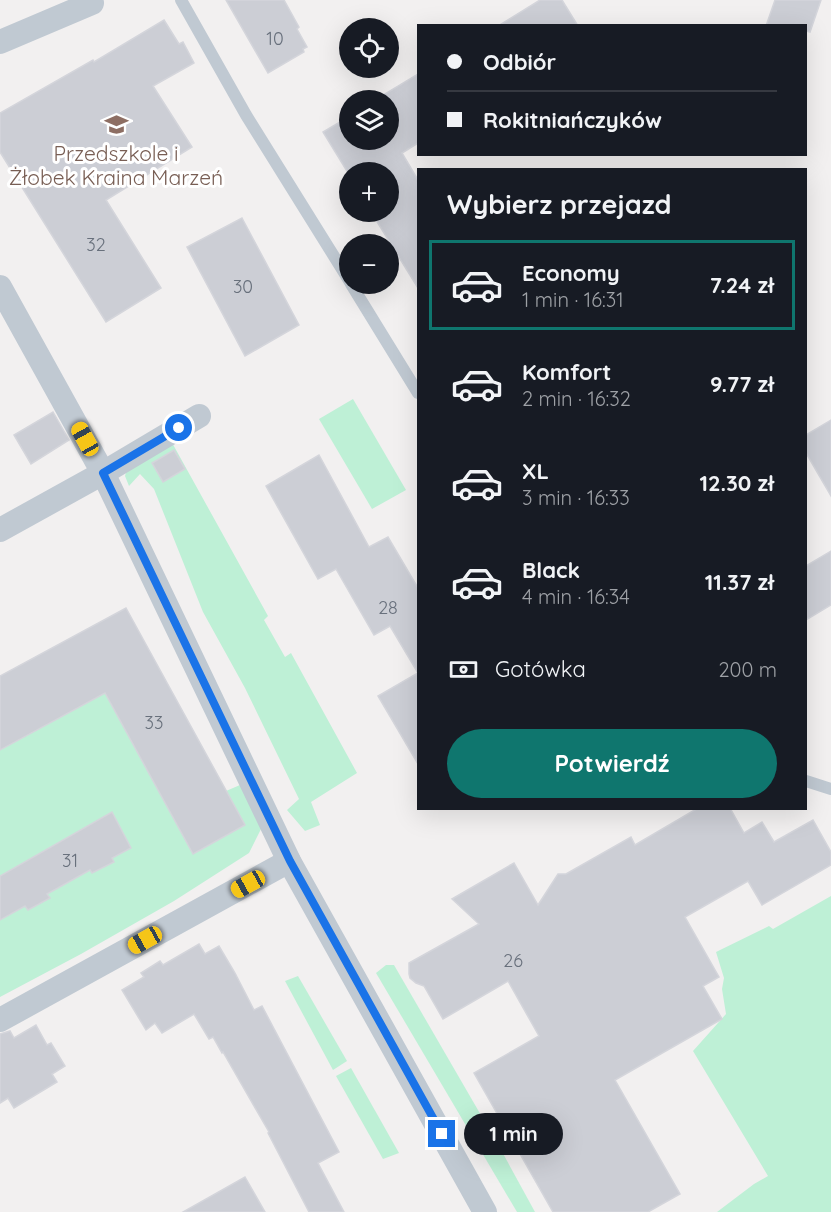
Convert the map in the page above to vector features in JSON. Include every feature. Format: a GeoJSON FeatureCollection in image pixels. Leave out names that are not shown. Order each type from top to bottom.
{"type":"FeatureCollection","features":[{"type":"Feature","properties":{"kind":"street"},"geometry":{"type":"LineString","coordinates":[[0,42],[92,3]]}},
{"type":"Feature","properties":{"kind":"street"},"geometry":{"type":"LineString","coordinates":[[0,287],[103,473],[290,861],[485,1212]]}},
{"type":"Feature","properties":{"kind":"street"},"geometry":{"type":"LineString","coordinates":[[0,530],[103,473],[198,416]]}},
{"type":"Feature","properties":{"kind":"street"},"geometry":{"type":"LineString","coordinates":[[0,1020],[290,861]]}},
{"type":"Feature","properties":{"kind":"lane"},"geometry":{"type":"LineString","coordinates":[[181,0],[246,115],[339,265]]}},
{"type":"Feature","properties":{"kind":"lane"},"geometry":{"type":"LineString","coordinates":[[357,294],[417,391]]}},
{"type":"Feature","properties":{"kind":"lane"},"geometry":{"type":"LineString","coordinates":[[807,781],[831,789]]}},
{"type":"Feature","properties":{"kind":"green space"},"geometry":{"type":"Polygon","coordinates":[[[353,399],[406,490],[372,509],[319,419],[353,399]]]}},
{"type":"Feature","properties":{"kind":"green space"},"geometry":{"type":"Polygon","coordinates":[[[170,439],[268,616],[264,620],[285,657],[291,653],[357,773],[311,802],[320,825],[305,831],[287,810],[299,799],[245,688],[203,612],[154,489],[140,474],[129,486],[125,476],[127,469],[170,439]]]}},
{"type":"Feature","properties":{"kind":"green space"},"geometry":{"type":"Polygon","coordinates":[[[105,693],[193,853],[245,825],[226,791],[240,785],[262,827],[249,853],[174,901],[0,997],[0,750],[105,693]]]}},
{"type":"Feature","properties":{"kind":"green space"},"geometry":{"type":"Polygon","coordinates":[[[831,896],[831,1212],[717,1212],[768,1176],[693,1051],[726,1014],[722,989],[724,978],[716,952],[769,926],[773,929],[831,896]]]}},
{"type":"Feature","properties":{"kind":"green space"},"geometry":{"type":"Polygon","coordinates":[[[386,965],[394,965],[535,1212],[517,1212],[376,973],[386,965]]]}},
{"type":"Feature","properties":{"kind":"green space"},"geometry":{"type":"Polygon","coordinates":[[[298,976],[347,1061],[333,1070],[285,981],[298,976]]]}},
{"type":"Feature","properties":{"kind":"green space"},"geometry":{"type":"Polygon","coordinates":[[[351,1068],[399,1153],[383,1159],[336,1076],[351,1068]]]}},
{"type":"Feature","properties":{"kind":"building"},"geometry":{"type":"Polygon","coordinates":[[[226,0],[284,0],[307,47],[303,49],[304,52],[268,73],[226,0]]]}},
{"type":"Feature","properties":{"kind":"building"},"geometry":{"type":"Polygon","coordinates":[[[540,0],[562,0],[577,24],[501,24],[540,0]]]}},
{"type":"Feature","properties":{"kind":"building"},"geometry":{"type":"Polygon","coordinates":[[[775,0],[821,0],[810,32],[807,31],[807,24],[767,24],[775,0]]]}},
{"type":"Feature","properties":{"kind":"building"},"geometry":{"type":"Polygon","coordinates":[[[164,20],[179,44],[183,42],[194,63],[153,86],[192,147],[106,200],[161,288],[106,322],[0,152],[0,113],[93,60],[94,62],[164,20]]]}},
{"type":"Feature","properties":{"kind":"building"},"geometry":{"type":"Polygon","coordinates":[[[417,75],[417,144],[402,153],[417,178],[417,286],[399,257],[399,234],[385,234],[377,222],[399,222],[399,162],[341,162],[323,132],[339,123],[339,150],[399,150],[399,90],[392,90],[417,75]]]}},
{"type":"Feature","properties":{"kind":"building"},"geometry":{"type":"Polygon","coordinates":[[[242,218],[299,325],[245,356],[187,247],[242,218]]]}},
{"type":"Feature","properties":{"kind":"building"},"geometry":{"type":"Polygon","coordinates":[[[53,412],[69,440],[31,464],[14,435],[53,412]]]}},
{"type":"Feature","properties":{"kind":"building"},"geometry":{"type":"Polygon","coordinates":[[[831,420],[831,496],[807,455],[807,434],[831,420]]]}},
{"type":"Feature","properties":{"kind":"building"},"geometry":{"type":"Polygon","coordinates":[[[174,450],[185,469],[163,482],[152,463],[174,450]]]}},
{"type":"Feature","properties":{"kind":"building"},"geometry":{"type":"Polygon","coordinates":[[[319,455],[369,547],[388,537],[417,586],[417,671],[390,626],[374,635],[336,569],[318,579],[266,486],[319,455]]]}},
{"type":"Feature","properties":{"kind":"building"},"geometry":{"type":"Polygon","coordinates":[[[831,551],[831,605],[807,619],[807,565],[831,551]]]}},
{"type":"Feature","properties":{"kind":"building"},"geometry":{"type":"Polygon","coordinates":[[[126,608],[245,825],[193,854],[105,693],[0,750],[0,676],[126,608]]]}},
{"type":"Feature","properties":{"kind":"building"},"geometry":{"type":"Polygon","coordinates":[[[417,674],[417,762],[378,696],[417,674]]]}},
{"type":"Feature","properties":{"kind":"building"},"geometry":{"type":"Polygon","coordinates":[[[695,810],[731,810],[744,833],[762,822],[774,842],[813,820],[831,852],[831,865],[762,905],[748,881],[685,917],[719,977],[703,986],[722,1019],[615,1080],[680,1194],[648,1212],[553,1212],[474,1073],[539,1036],[508,981],[443,1019],[424,986],[410,978],[409,963],[479,924],[452,899],[514,863],[538,905],[558,874],[566,874],[631,837],[635,845],[695,810]]]}},
{"type":"Feature","properties":{"kind":"building"},"geometry":{"type":"Polygon","coordinates":[[[112,812],[131,848],[112,858],[114,862],[92,873],[90,870],[47,894],[50,898],[28,910],[25,906],[0,920],[0,876],[112,812]]]}},
{"type":"Feature","properties":{"kind":"building"},"geometry":{"type":"Polygon","coordinates":[[[199,944],[205,954],[219,946],[254,1010],[262,1006],[339,1152],[318,1163],[344,1212],[309,1212],[269,1132],[223,1052],[213,1037],[209,1039],[194,1014],[162,1033],[155,1023],[146,1030],[122,990],[144,977],[141,973],[160,961],[163,965],[199,944]]]}},
{"type":"Feature","properties":{"kind":"building"},"geometry":{"type":"Polygon","coordinates":[[[36,1025],[47,1045],[51,1043],[65,1066],[52,1074],[57,1082],[14,1108],[8,1098],[0,1103],[0,1034],[10,1031],[14,1038],[36,1025]]]}},
{"type":"Feature","properties":{"kind":"building"},"geometry":{"type":"Polygon","coordinates":[[[245,1177],[265,1212],[183,1212],[245,1177]]]}},
{"type":"Feature","properties":{"kind":"place","name":"Przedszkole i Żłobek Kraina Marzeń"},"geometry":{"type":"Point","coordinates":[116,125]}},
{"type":"Feature","properties":{"kind":"route"},"geometry":{"type":"LineString","coordinates":[[179,428],[103,473],[290,861],[442,1134]]}}]}
